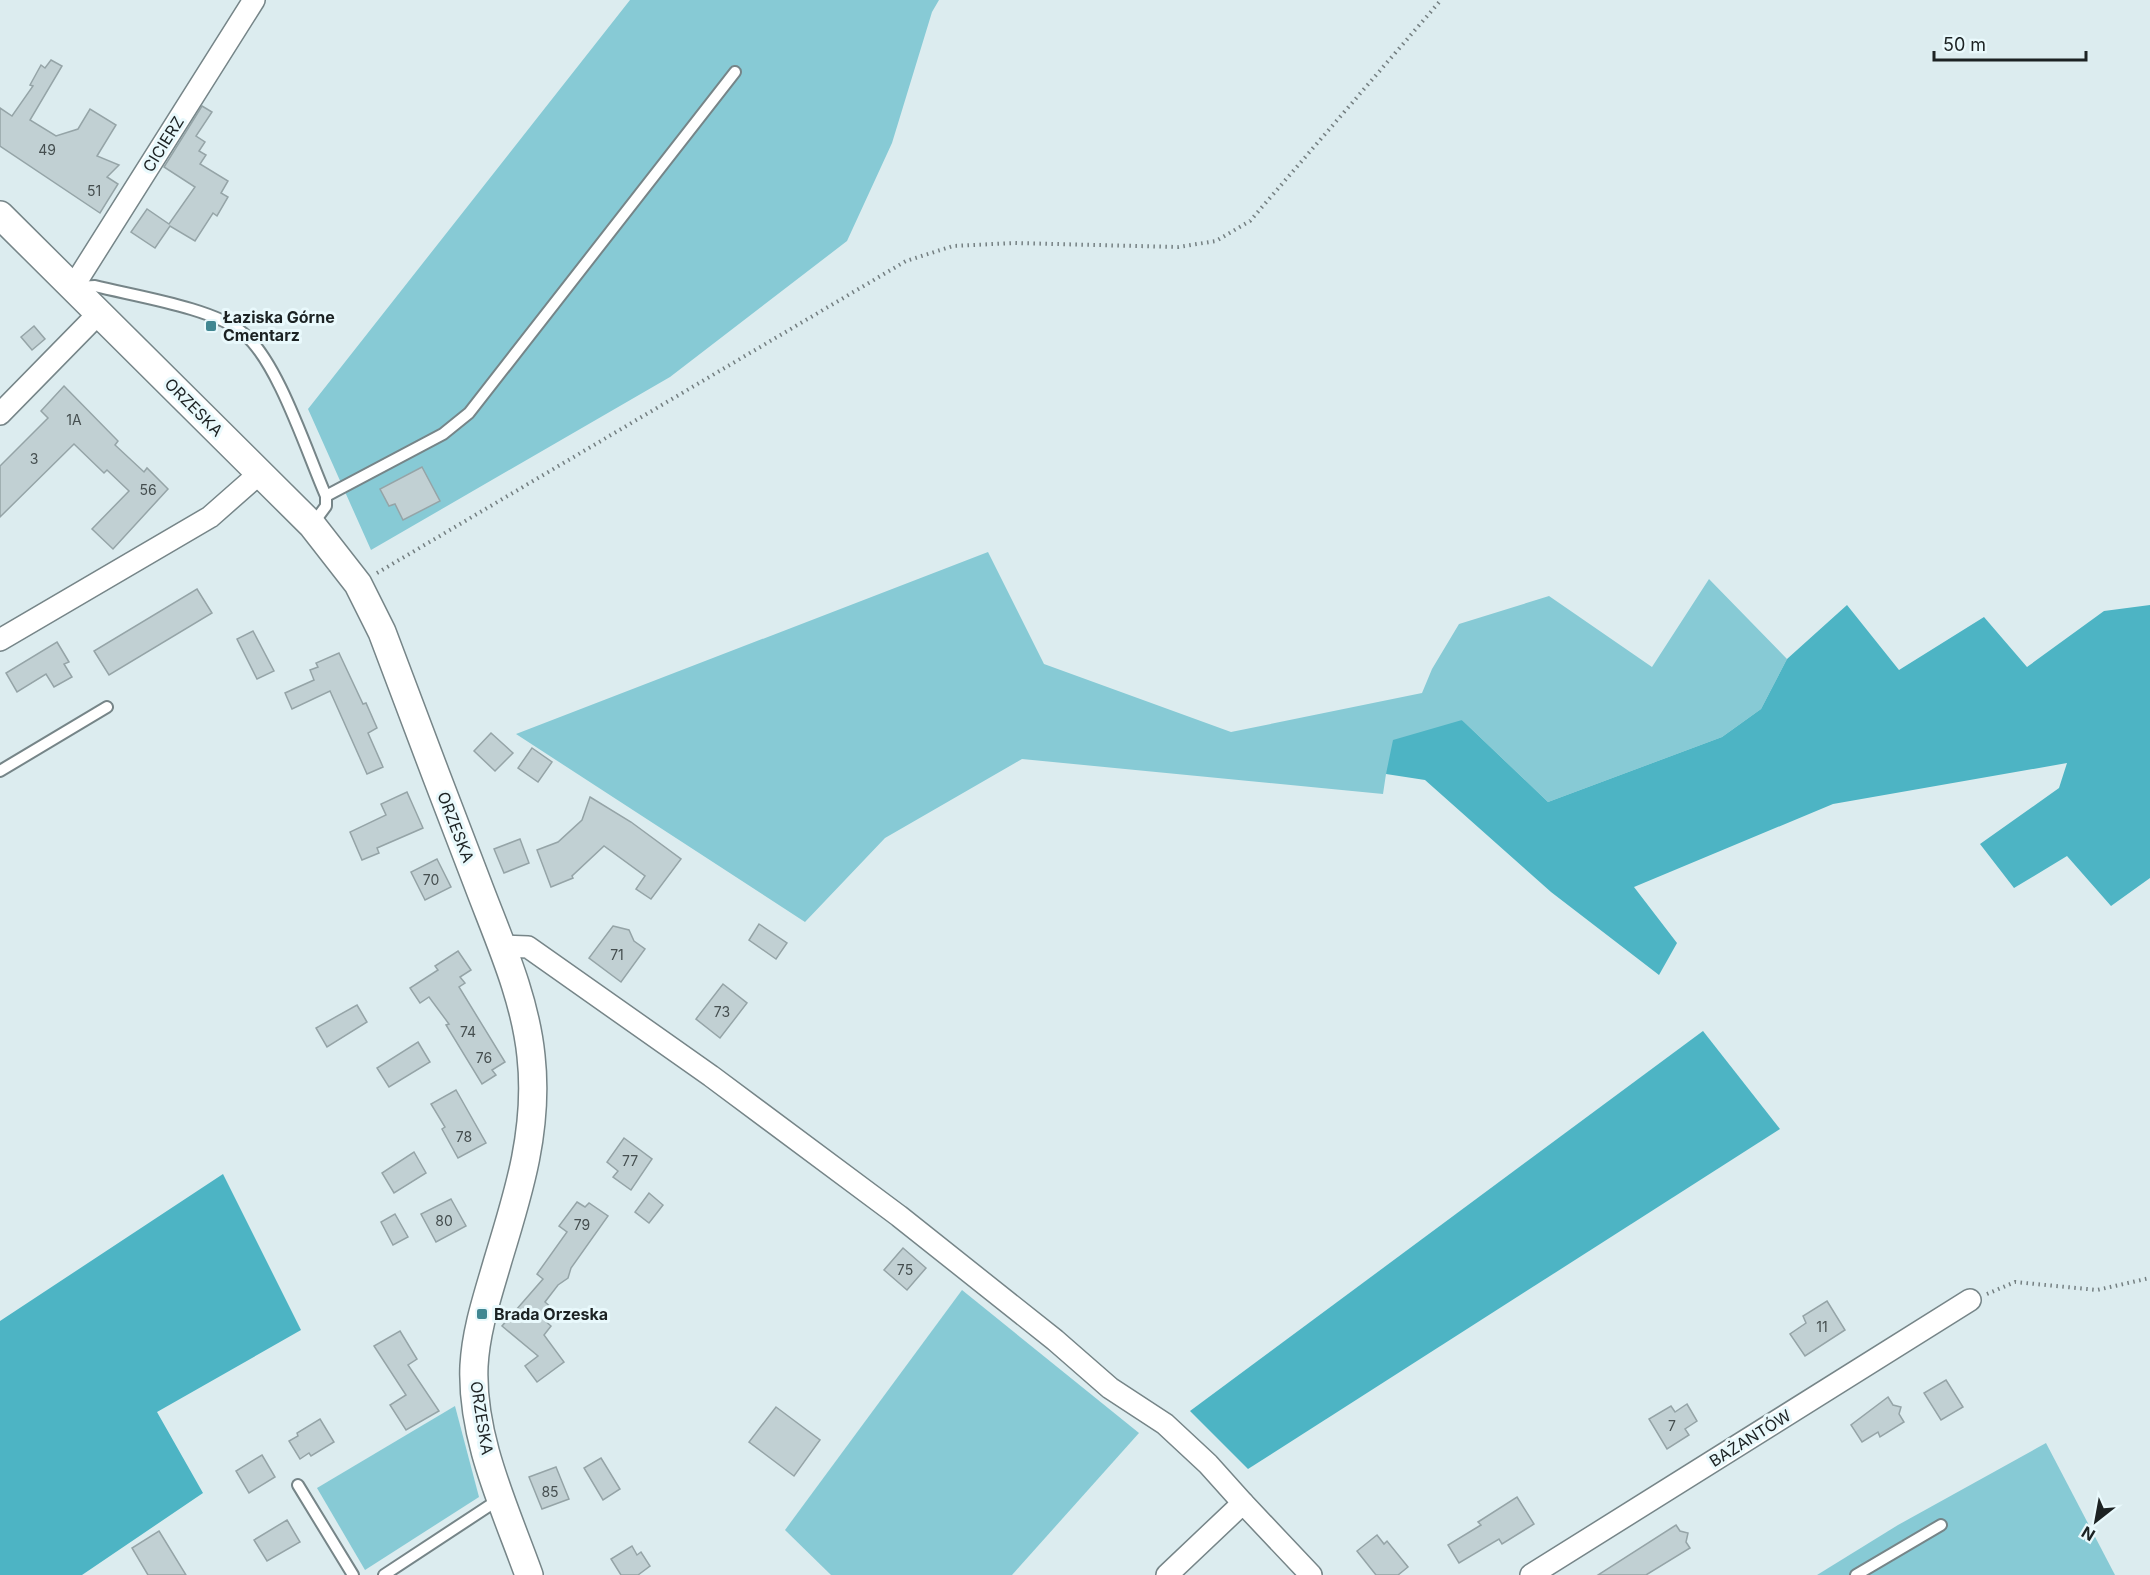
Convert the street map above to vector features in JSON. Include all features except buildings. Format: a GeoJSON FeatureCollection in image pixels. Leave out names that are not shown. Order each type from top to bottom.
{"type":"FeatureCollection","features":[{"type":"Feature","properties":{"kind":"street","name":"CICIERZ"},"geometry":{"type":"LineString","coordinates":[[73,287],[254,0]]}},
{"type":"Feature","properties":{"kind":"street","name":"ORZESKA"},"geometry":{"type":"LineString","coordinates":[[0,215],[312,525],[358,584],[382,632],[501,946],[526,1026],[531,1057],[533,1114],[525,1169],[482,1314],[474,1366],[480,1429],[501,1498],[529,1575]]}},
{"type":"Feature","properties":{"kind":"street"},"geometry":{"type":"LineString","coordinates":[[0,414],[99,313]]}},
{"type":"Feature","properties":{"kind":"street"},"geometry":{"type":"LineString","coordinates":[[0,640],[210,517],[260,473]]}},
{"type":"Feature","properties":{"kind":"street"},"geometry":{"type":"LineString","coordinates":[[501,946],[528,947],[711,1076],[889,1209],[1055,1340],[1110,1388],[1164,1424],[1208,1464],[1311,1575]]}},
{"type":"Feature","properties":{"kind":"street","name":"BAŻANTÓW"},"geometry":{"type":"LineString","coordinates":[[1531,1575],[1970,1300]]}},
{"type":"Feature","properties":{"kind":"street"},"geometry":{"type":"LineString","coordinates":[[1167,1575],[1243,1503]]}},
{"type":"Feature","properties":{"kind":"lane"},"geometry":{"type":"LineString","coordinates":[[326,496],[443,434],[469,413],[735,72]]}},
{"type":"Feature","properties":{"kind":"lane"},"geometry":{"type":"LineString","coordinates":[[73,287],[95,286],[200,313],[224,322],[243,333],[271,367],[326,496],[326,506],[312,525]]}},
{"type":"Feature","properties":{"kind":"lane"},"geometry":{"type":"LineString","coordinates":[[0,771],[107,707]]}},
{"type":"Feature","properties":{"kind":"lane"},"geometry":{"type":"LineString","coordinates":[[298,1485],[353,1575]]}},
{"type":"Feature","properties":{"kind":"lane"},"geometry":{"type":"LineString","coordinates":[[384,1575],[501,1498]]}},
{"type":"Feature","properties":{"kind":"lane"},"geometry":{"type":"LineString","coordinates":[[1857,1575],[1941,1525]]}},
{"type":"Feature","properties":{"kind":"path"},"geometry":{"type":"LineString","coordinates":[[358,584],[906,261],[953,246],[1014,243],[1178,248],[1216,242],[1250,221],[1441,0]]}},
{"type":"Feature","properties":{"kind":"path"},"geometry":{"type":"LineString","coordinates":[[1970,1300],[2015,1282],[2097,1290],[2150,1278]]}},
{"type":"Feature","properties":{"kind":"shaded area"},"geometry":{"type":"Polygon","coordinates":[[[630,0],[939,0],[932,12],[892,143],[847,241],[670,377],[371,550],[308,409],[630,0]]]}},
{"type":"Feature","properties":{"kind":"shaded area"},"geometry":{"type":"Polygon","coordinates":[[[988,552],[1044,664],[1231,732],[1422,693],[1432,669],[1459,624],[1549,596],[1652,667],[1709,579],[1787,659],[1761,709],[1722,737],[1548,802],[1462,720],[1386,774],[1383,794],[1022,759],[885,838],[805,922],[516,734],[988,552]]]}},
{"type":"Feature","properties":{"kind":"shaded area"},"geometry":{"type":"Polygon","coordinates":[[[1847,605],[1899,670],[1984,617],[2027,667],[2104,611],[2150,605],[2150,878],[2111,906],[2067,856],[2014,888],[1980,844],[2059,788],[2067,763],[1833,804],[1634,887],[1677,943],[1659,975],[1551,892],[1425,780],[1386,774],[1393,740],[1462,720],[1548,802],[1722,737],[1761,709],[1787,659],[1847,605]]]}},
{"type":"Feature","properties":{"kind":"shaded area"},"geometry":{"type":"Polygon","coordinates":[[[1703,1031],[1780,1129],[1248,1469],[1190,1411],[1703,1031]]]}},
{"type":"Feature","properties":{"kind":"shaded area"},"geometry":{"type":"Polygon","coordinates":[[[223,1174],[301,1330],[157,1412],[203,1493],[82,1575],[0,1575],[0,1321],[223,1174]]]}},
{"type":"Feature","properties":{"kind":"shaded area"},"geometry":{"type":"Polygon","coordinates":[[[962,1290],[1139,1433],[1012,1575],[831,1575],[785,1530],[962,1290]]]}},
{"type":"Feature","properties":{"kind":"shaded area"},"geometry":{"type":"Polygon","coordinates":[[[455,1406],[479,1497],[365,1570],[317,1488],[455,1406]]]}},
{"type":"Feature","properties":{"kind":"shaded area"},"geometry":{"type":"Polygon","coordinates":[[[2046,1443],[2115,1575],[1817,1575],[1898,1525],[2046,1443]]]}},
{"type":"Feature","properties":{"kind":"place","name":"Łaziska Górne Cmentarz"},"geometry":{"type":"Point","coordinates":[211,326]}},
{"type":"Feature","properties":{"kind":"place","name":"Brada Orzeska"},"geometry":{"type":"Point","coordinates":[482,1314]}}]}
